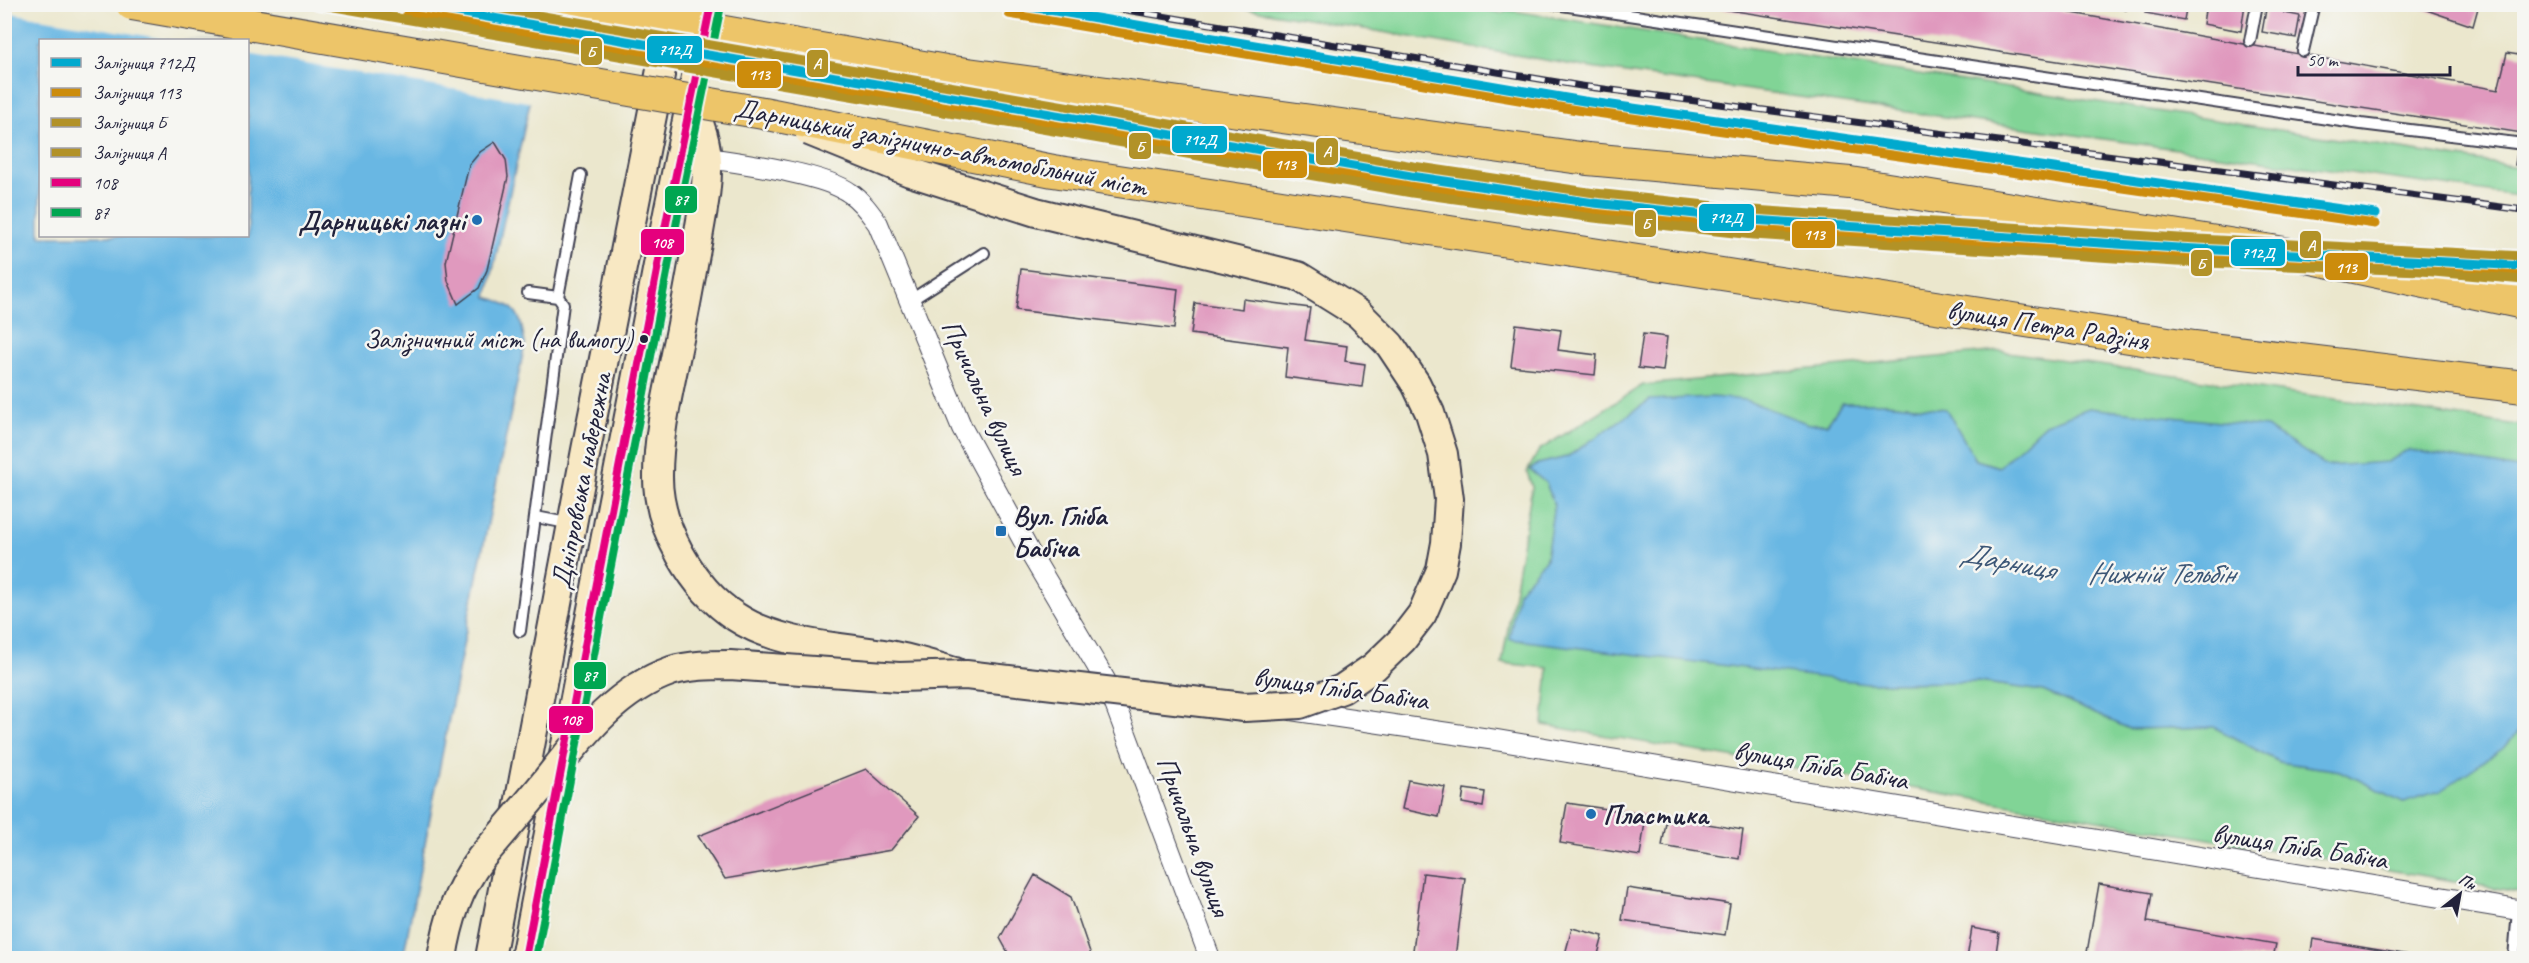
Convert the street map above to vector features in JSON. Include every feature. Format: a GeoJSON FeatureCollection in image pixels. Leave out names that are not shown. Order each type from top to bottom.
{"type":"FeatureCollection","features":[{"type":"Feature","properties":{"kind":"main road","name":"Дарницький залізнично-автомобільний міст"},"geometry":{"type":"LineString","coordinates":[[132,4],[763,113],[1053,171],[1573,251]]}},
{"type":"Feature","properties":{"kind":"main road"},"geometry":{"type":"LineString","coordinates":[[565,4],[946,71],[1588,159],[1850,183],[2303,256],[2524,303]]}},
{"type":"Feature","properties":{"kind":"main road","name":"Дніпровська набережна"},"geometry":{"type":"LineString","coordinates":[[490,958],[674,4]]}},
{"type":"Feature","properties":{"kind":"main road","name":"Дніпровська набережна"},"geometry":{"type":"LineString","coordinates":[[525,958],[711,4]]}},
{"type":"Feature","properties":{"kind":"main road"},"geometry":{"type":"LineString","coordinates":[[690,106],[698,119],[709,158],[706,191],[685,312],[666,403],[658,476],[666,523],[684,562],[707,594],[737,618],[775,636],[892,655],[966,675]]}},
{"type":"Feature","properties":{"kind":"main road"},"geometry":{"type":"LineString","coordinates":[[442,958],[447,927],[466,879],[583,734],[608,708],[639,686],[673,671],[702,666],[730,665],[899,677],[966,675],[1244,707],[1300,704],[1342,689],[1374,666],[1402,640],[1422,614],[1441,570],[1446,543],[1449,499],[1443,454],[1430,412],[1416,384],[1390,345],[1359,314],[1298,276],[1036,212],[910,172],[763,113]]}},
{"type":"Feature","properties":{"kind":"main road","name":"вулиця Петра Радзіня"},"geometry":{"type":"LineString","coordinates":[[1573,251],[2194,347],[2524,387]]}},
{"type":"Feature","properties":{"kind":"street","name":"Причальна вулиця"},"geometry":{"type":"LineString","coordinates":[[709,158],[779,170],[820,180],[848,191],[863,204],[878,224],[962,428],[1029,551],[1107,683],[1210,958]]}},
{"type":"Feature","properties":{"kind":"street","name":"вулиця Гліба Бабіча"},"geometry":{"type":"LineString","coordinates":[[1107,683],[1496,740],[2521,911]]}},
{"type":"Feature","properties":{"kind":"lane"},"geometry":{"type":"LineString","coordinates":[[1555,4],[2361,124],[2524,144]]}},
{"type":"Feature","properties":{"kind":"lane"},"geometry":{"type":"LineString","coordinates":[[2250,41],[2257,4]]}},
{"type":"Feature","properties":{"kind":"lane"},"geometry":{"type":"LineString","coordinates":[[2303,51],[2313,8],[2308,4]]}},
{"type":"Feature","properties":{"kind":"lane"},"geometry":{"type":"LineString","coordinates":[[520,630],[563,304],[558,297],[581,175]]}},
{"type":"Feature","properties":{"kind":"lane"},"geometry":{"type":"LineString","coordinates":[[911,300],[984,253]]}},
{"type":"Feature","properties":{"kind":"lane"},"geometry":{"type":"LineString","coordinates":[[528,293],[558,297]]}},
{"type":"Feature","properties":{"kind":"lane"},"geometry":{"type":"LineString","coordinates":[[536,517],[573,524]]}},
{"type":"Feature","properties":{"kind":"lane"},"geometry":{"type":"LineString","coordinates":[[2514,958],[2521,911]]}},
{"type":"Feature","properties":{"kind":"green space"},"geometry":{"type":"Polygon","coordinates":[[[1225,5],[1460,5],[1501,13],[1507,10],[2524,168],[2524,197],[1597,69],[1225,5]]]}},
{"type":"Feature","properties":{"kind":"green space"},"geometry":{"type":"Polygon","coordinates":[[[2001,351],[2524,426],[2524,552],[2045,424],[1999,467],[1976,460],[1945,409],[1885,403],[1842,403],[1827,424],[1809,424],[1780,414],[1650,400],[1567,457],[1538,464],[1530,470],[1546,483],[1554,504],[1546,559],[1518,592],[1867,683],[1979,682],[2043,691],[2130,729],[2214,727],[2279,762],[2341,771],[2403,802],[2505,747],[2524,725],[2524,893],[1543,725],[1548,668],[1502,663],[1532,487],[1527,472],[1539,450],[1643,385],[2001,351]]]}},
{"type":"Feature","properties":{"kind":"water"},"geometry":{"type":"Polygon","coordinates":[[[5,5],[574,5],[532,93],[487,297],[505,304],[516,312],[525,344],[468,620],[403,958],[5,958],[5,5]]]}},
{"type":"Feature","properties":{"kind":"water","name":"Нижній Тельбін"},"geometry":{"type":"Polygon","coordinates":[[[1712,397],[1745,400],[1809,424],[1827,424],[1842,403],[1885,403],[1946,409],[1976,460],[1999,467],[2045,424],[2089,408],[2266,427],[2327,466],[2387,462],[2409,450],[2524,470],[2524,725],[2505,747],[2440,791],[2403,802],[2341,771],[2279,762],[2214,727],[2130,729],[2043,691],[1979,682],[1867,683],[1509,639],[1518,592],[1546,559],[1554,504],[1546,483],[1530,470],[1538,464],[1567,457],[1650,400],[1712,397]]]}},
{"type":"Feature","properties":{"kind":"pier"},"geometry":{"type":"Polygon","coordinates":[[[5,4],[577,4],[535,94],[533,103],[249,54],[249,39],[164,39],[4,12],[5,4]]]}},
{"type":"Feature","properties":{"kind":"building"},"geometry":{"type":"Polygon","coordinates":[[[1690,4],[2022,4],[2498,90],[2507,53],[2524,56],[2524,121],[2522,133],[1690,4]]]}},
{"type":"Feature","properties":{"kind":"building"},"geometry":{"type":"Polygon","coordinates":[[[2104,4],[2127,4],[2126,10],[2104,4]]]}},
{"type":"Feature","properties":{"kind":"building"},"geometry":{"type":"Polygon","coordinates":[[[2147,4],[2187,4],[2184,20],[2145,13],[2147,4]]]}},
{"type":"Feature","properties":{"kind":"building"},"geometry":{"type":"Polygon","coordinates":[[[2206,4],[2245,4],[2241,31],[2203,24],[2206,4]]]}},
{"type":"Feature","properties":{"kind":"building"},"geometry":{"type":"Polygon","coordinates":[[[2267,4],[2285,4],[2284,13],[2300,16],[2296,38],[2262,32],[2267,4]]]}},
{"type":"Feature","properties":{"kind":"building"},"geometry":{"type":"Polygon","coordinates":[[[2469,4],[2478,8],[2473,26],[2412,5],[2469,4]]]}},
{"type":"Feature","properties":{"kind":"building","name":"Дарницькі лазні"},"geometry":{"type":"Polygon","coordinates":[[[495,142],[506,160],[508,177],[487,270],[479,288],[458,304],[448,281],[446,262],[469,165],[480,152],[495,142]]]}},
{"type":"Feature","properties":{"kind":"building"},"geometry":{"type":"Polygon","coordinates":[[[2517,152],[2524,153],[2524,167],[2515,165],[2517,152]]]}},
{"type":"Feature","properties":{"kind":"building"},"geometry":{"type":"Polygon","coordinates":[[[1021,269],[1178,289],[1174,329],[1016,310],[1021,269]]]}},
{"type":"Feature","properties":{"kind":"building"},"geometry":{"type":"Polygon","coordinates":[[[1243,299],[1310,308],[1305,340],[1347,346],[1345,361],[1365,364],[1362,387],[1285,377],[1288,347],[1191,334],[1195,303],[1242,309],[1243,299]]]}},
{"type":"Feature","properties":{"kind":"building"},"geometry":{"type":"Polygon","coordinates":[[[1516,324],[1561,330],[1558,350],[1597,355],[1595,375],[1511,366],[1516,324]]]}},
{"type":"Feature","properties":{"kind":"building"},"geometry":{"type":"Polygon","coordinates":[[[1643,334],[1667,337],[1663,371],[1638,368],[1643,334]]]}},
{"type":"Feature","properties":{"kind":"building"},"geometry":{"type":"Polygon","coordinates":[[[866,769],[919,816],[891,850],[725,879],[698,836],[866,769]]]}},
{"type":"Feature","properties":{"kind":"building"},"geometry":{"type":"Polygon","coordinates":[[[1408,780],[1445,787],[1439,817],[1402,809],[1408,780]]]}},
{"type":"Feature","properties":{"kind":"building"},"geometry":{"type":"Polygon","coordinates":[[[1464,789],[1485,792],[1483,807],[1462,803],[1464,789]]]}},
{"type":"Feature","properties":{"kind":"building"},"geometry":{"type":"Polygon","coordinates":[[[1567,803],[1646,815],[1640,856],[1560,843],[1567,803]]]}},
{"type":"Feature","properties":{"kind":"building"},"geometry":{"type":"Polygon","coordinates":[[[1667,817],[1743,830],[1739,859],[1662,846],[1667,817]]]}},
{"type":"Feature","properties":{"kind":"building"},"geometry":{"type":"Polygon","coordinates":[[[1423,873],[1465,878],[1455,958],[1412,958],[1423,873]]]}},
{"type":"Feature","properties":{"kind":"building"},"geometry":{"type":"Polygon","coordinates":[[[1035,875],[1071,897],[1092,958],[1011,958],[1000,938],[1035,875]]]}},
{"type":"Feature","properties":{"kind":"building"},"geometry":{"type":"Polygon","coordinates":[[[2099,884],[2152,893],[2147,922],[2276,944],[2273,958],[2086,958],[2099,884]]]}},
{"type":"Feature","properties":{"kind":"building"},"geometry":{"type":"Polygon","coordinates":[[[1627,888],[1730,904],[1725,935],[1622,920],[1627,888]]]}},
{"type":"Feature","properties":{"kind":"building"},"geometry":{"type":"Polygon","coordinates":[[[1572,928],[1603,936],[1597,958],[1564,958],[1572,928]]]}},
{"type":"Feature","properties":{"kind":"building"},"geometry":{"type":"Polygon","coordinates":[[[1972,928],[1999,933],[1996,953],[2009,956],[2009,958],[1967,958],[1972,928]]]}},
{"type":"Feature","properties":{"kind":"building"},"geometry":{"type":"Polygon","coordinates":[[[2313,939],[2421,957],[2421,958],[2310,958],[2313,939]]]}},
{"type":"Feature","properties":{"kind":"railway"},"geometry":{"type":"LineString","coordinates":[[1090,4],[1581,86],[2524,210]]}},
{"type":"Feature","properties":{"kind":"rail line","name":"Б"},"geometry":{"type":"LineString","coordinates":[[317,4],[1412,193],[1594,218],[1753,235],[2176,262],[2422,271],[2524,280]]}},
{"type":"Feature","properties":{"kind":"rail line","name":"712Д"},"geometry":{"type":"LineString","coordinates":[[412,4],[1411,176],[1594,203],[1752,220],[2178,248],[2524,266]]}},
{"type":"Feature","properties":{"kind":"rail line","name":"A"},"geometry":{"type":"LineString","coordinates":[[474,4],[1413,166],[1595,193],[1753,210],[2179,238],[2524,256]]}},
{"type":"Feature","properties":{"kind":"rail line","name":"712Д"},"geometry":{"type":"LineString","coordinates":[[1014,4],[1584,101],[2376,214]]}},
{"type":"Feature","properties":{"kind":"rail line","name":"113"},"geometry":{"type":"LineString","coordinates":[[407,14],[1409,186],[1593,213],[1751,230],[2177,258],[2523,276]]}},
{"type":"Feature","properties":{"kind":"rail line","name":"113"},"geometry":{"type":"LineString","coordinates":[[1009,14],[1583,111],[2375,224]]}},
{"type":"Feature","properties":{"kind":"transit line","name":"108"},"geometry":{"type":"LineString","coordinates":[[525,958],[669,208],[711,4]]}},
{"type":"Feature","properties":{"kind":"transit line","name":"87"},"geometry":{"type":"LineString","coordinates":[[536,958],[679,210],[721,6]]}},
{"type":"Feature","properties":{"kind":"place","name":"Дарницькі лазні"},"geometry":{"type":"Point","coordinates":[477,220]}},
{"type":"Feature","properties":{"kind":"place","name":"Залізничний міст (на вимогу)"},"geometry":{"type":"Point","coordinates":[644,339]}},
{"type":"Feature","properties":{"kind":"place","name":"Вул. Гліба Бабіча"},"geometry":{"type":"Point","coordinates":[1001,531]}},
{"type":"Feature","properties":{"kind":"place","name":"Пластика"},"geometry":{"type":"Point","coordinates":[1591,814]}},
{"type":"Feature","properties":{"kind":"water label","name":"Дарниця"},"geometry":{"type":"Point","coordinates":[2008,561]}}]}
